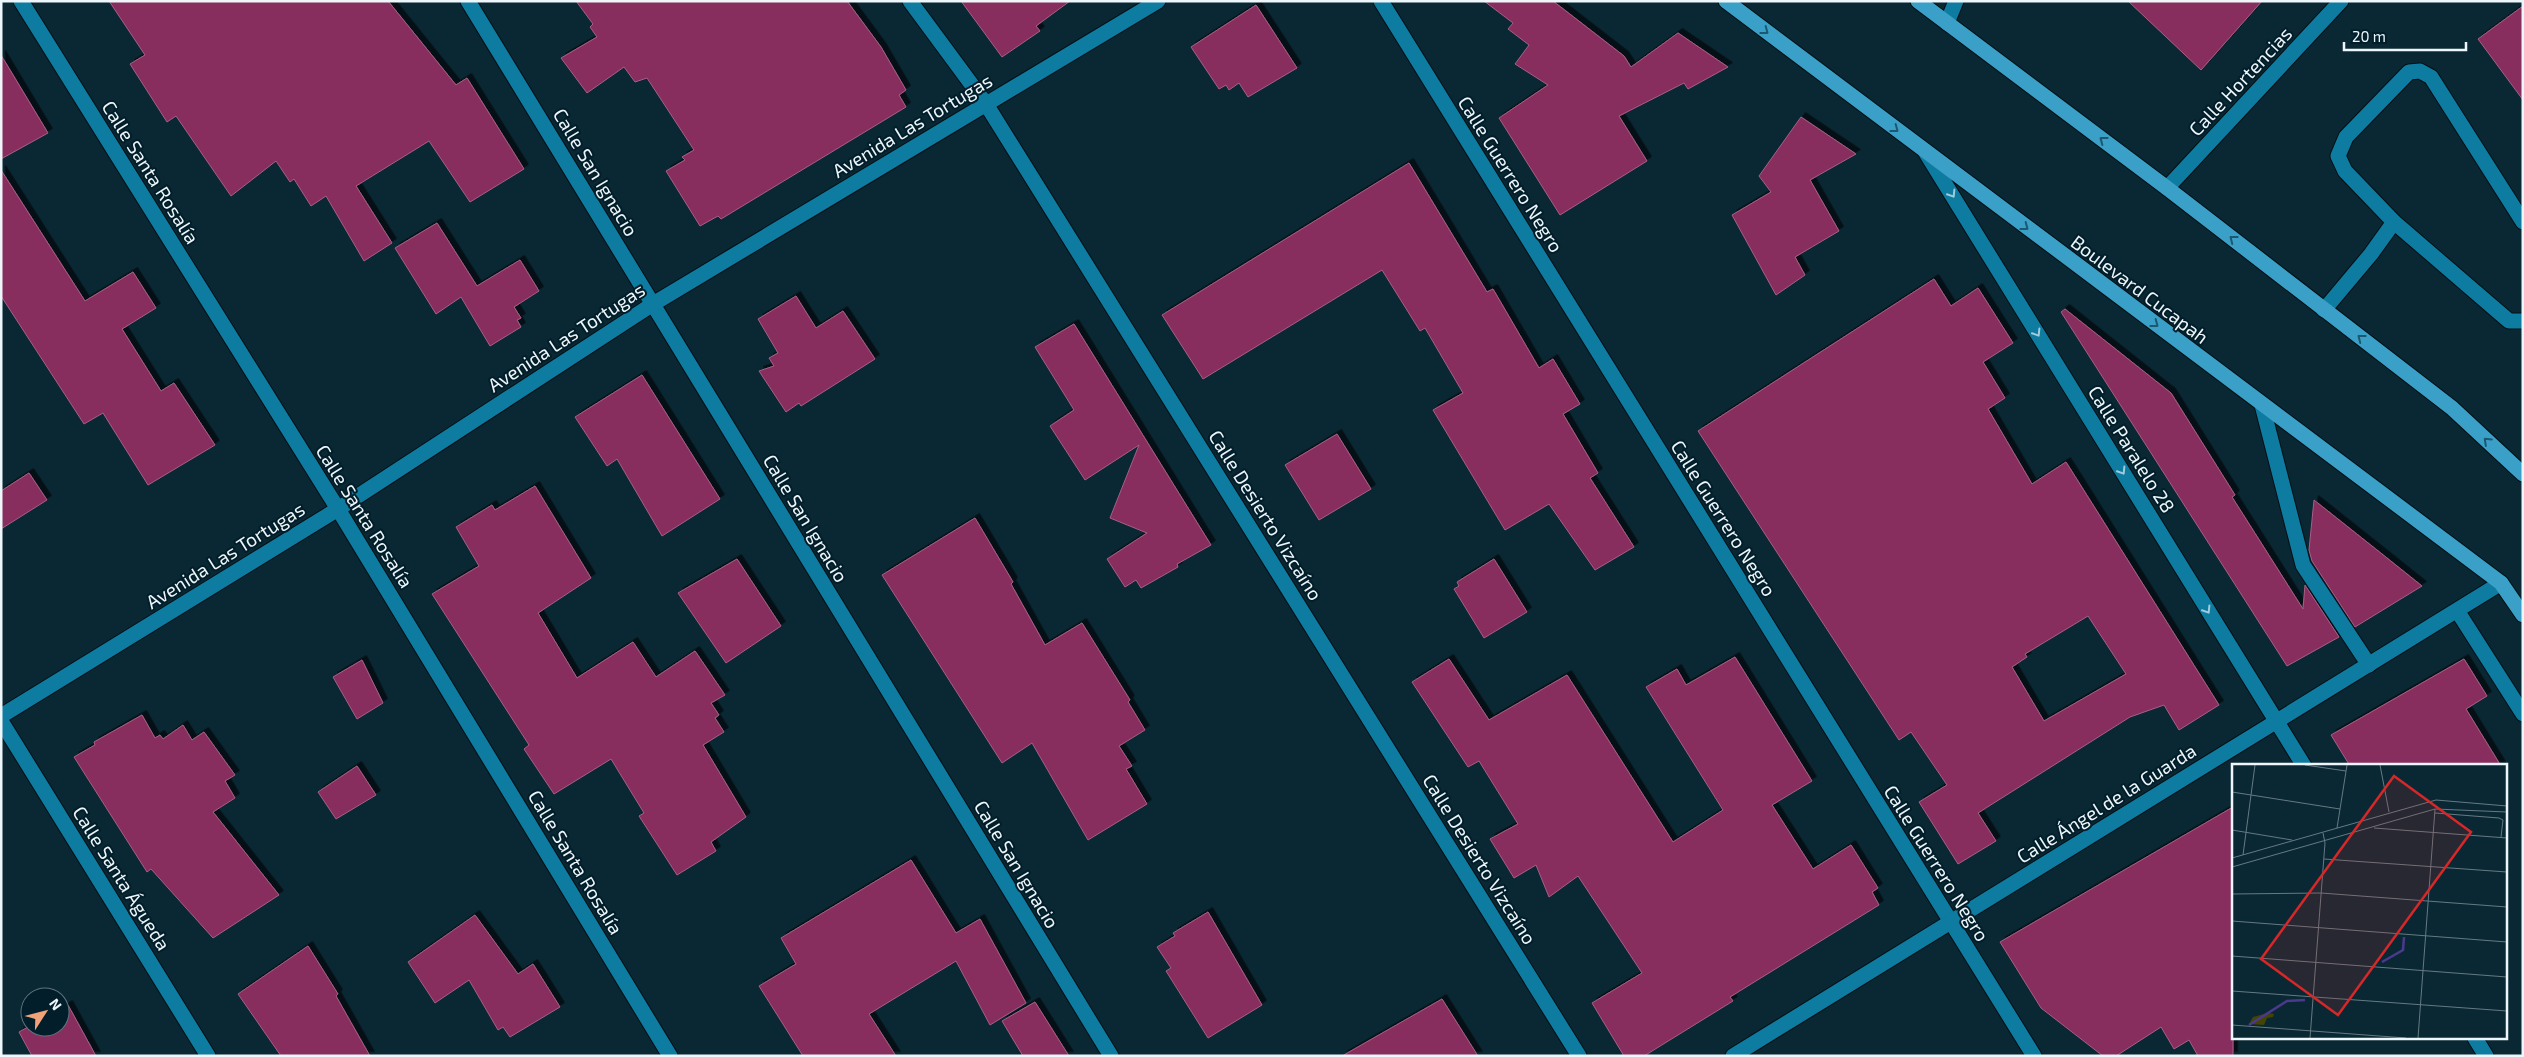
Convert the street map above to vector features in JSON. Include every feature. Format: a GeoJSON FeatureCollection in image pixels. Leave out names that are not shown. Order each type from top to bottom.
{"type":"FeatureCollection","features":[{"type":"Feature","properties":{"kind":"main road","name":"Boulevard Cucapah"},"geometry":{"type":"LineString","coordinates":[[1726,1],[2501,583],[2523,615]]}},
{"type":"Feature","properties":{"kind":"main road"},"geometry":{"type":"LineString","coordinates":[[1918,1],[2167,188],[2452,408],[2523,474]]}},
{"type":"Feature","properties":{"kind":"street","name":"Calle Santa Rosalía"},"geometry":{"type":"LineString","coordinates":[[21,1],[338,509],[670,1056]]}},
{"type":"Feature","properties":{"kind":"street","name":"Calle San Ignacio"},"geometry":{"type":"LineString","coordinates":[[468,1],[1111,1056]]}},
{"type":"Feature","properties":{"kind":"street","name":"Calle Desierto Vizcaíno"},"geometry":{"type":"LineString","coordinates":[[910,1],[986,104],[1579,1056]]}},
{"type":"Feature","properties":{"kind":"street","name":"Avenida Las Tortugas"},"geometry":{"type":"LineString","coordinates":[[1,716],[338,509],[653,304],[1158,1]]}},
{"type":"Feature","properties":{"kind":"street","name":"Calle Guerrero Negro"},"geometry":{"type":"LineString","coordinates":[[1381,1],[2034,1056]]}},
{"type":"Feature","properties":{"kind":"street"},"geometry":{"type":"LineString","coordinates":[[1947,23],[1956,1]]}},
{"type":"Feature","properties":{"kind":"street","name":"Calle Hortencias"},"geometry":{"type":"LineString","coordinates":[[2167,188],[2341,1]]}},
{"type":"Feature","properties":{"kind":"street"},"geometry":{"type":"LineString","coordinates":[[2523,222],[2431,77],[2420,71],[2409,72],[2346,137],[2338,156],[2345,171],[2394,222],[2509,321],[2523,321]]}},
{"type":"Feature","properties":{"kind":"street","name":"Calle Paralelo 28"},"geometry":{"type":"LineString","coordinates":[[1926,153],[2303,764]]}},
{"type":"Feature","properties":{"kind":"street"},"geometry":{"type":"LineString","coordinates":[[2324,310],[2394,222]]}},
{"type":"Feature","properties":{"kind":"street"},"geometry":{"type":"LineString","coordinates":[[2262,405],[2303,565],[2369,665]]}},
{"type":"Feature","properties":{"kind":"street","name":"Calle Ángel de la Guarda"},"geometry":{"type":"LineString","coordinates":[[1732,1056],[2276,721],[2458,612],[2501,583]]}},
{"type":"Feature","properties":{"kind":"street"},"geometry":{"type":"LineString","coordinates":[[2458,612],[2523,714]]}},
{"type":"Feature","properties":{"kind":"street","name":"Calle Santa Águeda"},"geometry":{"type":"LineString","coordinates":[[1,721],[208,1056]]}},
{"type":"Feature","properties":{"kind":"street"},"geometry":{"type":"LineString","coordinates":[[2476,1040],[2486,1056]]}},
{"type":"Feature","properties":{"kind":"building"},"geometry":{"type":"Polygon","coordinates":[[[109,1],[388,1],[456,85],[467,78],[524,169],[470,202],[429,141],[356,186],[392,243],[364,261],[326,196],[311,206],[294,179],[290,182],[276,161],[231,196],[176,116],[167,122],[130,64],[145,55],[109,1]]]}},
{"type":"Feature","properties":{"kind":"building"},"geometry":{"type":"Polygon","coordinates":[[[576,1],[847,1],[881,47],[906,90],[899,95],[906,107],[721,219],[718,216],[700,226],[666,171],[685,160],[682,157],[694,150],[647,78],[635,82],[624,67],[587,93],[561,58],[597,37],[590,27],[593,24],[576,1]]]}},
{"type":"Feature","properties":{"kind":"building"},"geometry":{"type":"Polygon","coordinates":[[[961,1],[1070,1],[1036,26],[1040,31],[1002,57],[961,1]]]}},
{"type":"Feature","properties":{"kind":"building"},"geometry":{"type":"Polygon","coordinates":[[[1484,1],[1553,1],[1624,56],[1631,67],[1678,33],[1728,67],[1688,89],[1684,83],[1619,116],[1647,161],[1560,215],[1499,118],[1548,85],[1515,64],[1529,45],[1508,29],[1513,23],[1484,1]]]}},
{"type":"Feature","properties":{"kind":"building"},"geometry":{"type":"Polygon","coordinates":[[[2128,1],[2262,1],[2201,70],[2128,1]]]}},
{"type":"Feature","properties":{"kind":"building"},"geometry":{"type":"Polygon","coordinates":[[[1256,5],[1297,68],[1248,97],[1239,83],[1229,90],[1226,85],[1219,89],[1191,47],[1256,5]]]}},
{"type":"Feature","properties":{"kind":"building"},"geometry":{"type":"Polygon","coordinates":[[[2523,6],[2523,100],[2478,39],[2523,6]]]}},
{"type":"Feature","properties":{"kind":"building"},"geometry":{"type":"Polygon","coordinates":[[[1,55],[48,133],[1,159],[1,55]]]}},
{"type":"Feature","properties":{"kind":"building"},"geometry":{"type":"Polygon","coordinates":[[[1801,117],[1856,154],[1810,180],[1839,231],[1795,257],[1805,275],[1776,295],[1732,215],[1771,192],[1759,176],[1801,117]]]}},
{"type":"Feature","properties":{"kind":"building"},"geometry":{"type":"Polygon","coordinates":[[[1409,163],[1487,292],[1493,289],[1539,368],[1553,359],[1580,404],[1563,414],[1598,473],[1590,478],[1634,547],[1595,570],[1549,504],[1505,530],[1433,410],[1463,393],[1425,328],[1420,331],[1382,270],[1203,379],[1162,315],[1409,163]]]}},
{"type":"Feature","properties":{"kind":"building"},"geometry":{"type":"Polygon","coordinates":[[[1,170],[85,301],[133,272],[156,308],[122,329],[161,391],[174,383],[215,445],[148,485],[103,413],[84,424],[1,296],[1,170]]]}},
{"type":"Feature","properties":{"kind":"building"},"geometry":{"type":"Polygon","coordinates":[[[437,223],[477,286],[520,260],[539,291],[514,307],[521,318],[517,320],[521,327],[490,346],[461,297],[436,314],[395,248],[437,223]]]}},
{"type":"Feature","properties":{"kind":"building"},"geometry":{"type":"Polygon","coordinates":[[[1934,279],[1951,306],[1978,288],[2013,343],[1983,362],[2005,398],[1988,409],[2032,484],[2066,462],[2219,705],[2179,730],[2164,705],[2130,717],[1978,813],[1996,841],[1958,864],[1919,802],[1947,785],[1911,732],[1899,740],[1698,431],[1934,279]],[[2088,616],[2025,654],[2027,657],[2012,667],[2044,721],[2126,674],[2088,616]]]}},
{"type":"Feature","properties":{"kind":"building"},"geometry":{"type":"Polygon","coordinates":[[[796,296],[816,328],[843,311],[875,359],[801,406],[799,403],[786,412],[759,371],[774,366],[769,358],[778,353],[758,319],[796,296]]]}},
{"type":"Feature","properties":{"kind":"building"},"geometry":{"type":"Polygon","coordinates":[[[2065,309],[2171,393],[2235,495],[2232,497],[2303,609],[2305,585],[2339,637],[2287,666],[2061,312],[2065,309]]]}},
{"type":"Feature","properties":{"kind":"building"},"geometry":{"type":"Polygon","coordinates":[[[1074,324],[1211,545],[1177,564],[1178,567],[1141,588],[1136,580],[1125,587],[1107,559],[1147,533],[1110,518],[1139,445],[1085,480],[1050,426],[1074,410],[1035,347],[1074,324]]]}},
{"type":"Feature","properties":{"kind":"building"},"geometry":{"type":"Polygon","coordinates":[[[642,375],[720,499],[662,536],[617,459],[607,466],[575,417],[642,375]]]}},
{"type":"Feature","properties":{"kind":"building"},"geometry":{"type":"Polygon","coordinates":[[[1337,434],[1371,489],[1319,520],[1285,465],[1337,434]]]}},
{"type":"Feature","properties":{"kind":"building"},"geometry":{"type":"Polygon","coordinates":[[[29,473],[47,500],[1,529],[1,491],[29,473]]]}},
{"type":"Feature","properties":{"kind":"building"},"geometry":{"type":"Polygon","coordinates":[[[535,486],[591,578],[538,613],[577,678],[633,642],[656,677],[695,651],[725,695],[711,703],[719,715],[715,718],[724,732],[703,745],[746,817],[711,842],[716,851],[677,875],[639,816],[644,813],[611,759],[554,794],[524,749],[529,745],[432,594],[479,566],[456,527],[492,505],[495,510],[535,486]]]}},
{"type":"Feature","properties":{"kind":"building"},"geometry":{"type":"Polygon","coordinates":[[[2314,500],[2422,586],[2355,627],[2312,561],[2309,550],[2314,500]]]}},
{"type":"Feature","properties":{"kind":"building"},"geometry":{"type":"Polygon","coordinates":[[[975,518],[1013,582],[1011,584],[1045,645],[1082,623],[1130,700],[1128,702],[1145,730],[1119,746],[1132,766],[1126,769],[1147,804],[1088,840],[1032,743],[1002,763],[882,575],[975,518]]]}},
{"type":"Feature","properties":{"kind":"building"},"geometry":{"type":"Polygon","coordinates":[[[737,559],[781,626],[726,663],[678,593],[737,559]]]}},
{"type":"Feature","properties":{"kind":"building"},"geometry":{"type":"Polygon","coordinates":[[[1494,559],[1527,612],[1484,638],[1454,589],[1459,586],[1457,582],[1494,559]]]}},
{"type":"Feature","properties":{"kind":"building"},"geometry":{"type":"Polygon","coordinates":[[[1735,657],[1812,781],[1772,805],[1813,869],[1851,845],[1878,888],[1872,892],[1879,905],[1730,997],[1733,1001],[1644,1056],[1624,1056],[1592,1003],[1642,973],[1578,876],[1549,897],[1536,865],[1514,878],[1490,839],[1518,824],[1479,761],[1468,767],[1412,682],[1449,659],[1489,720],[1567,675],[1673,842],[1723,810],[1646,687],[1677,669],[1686,685],[1735,657]]]}},
{"type":"Feature","properties":{"kind":"building"},"geometry":{"type":"Polygon","coordinates":[[[2464,659],[2487,696],[2466,709],[2500,764],[2349,764],[2331,735],[2464,659]]]}},
{"type":"Feature","properties":{"kind":"building"},"geometry":{"type":"Polygon","coordinates":[[[362,660],[383,703],[357,719],[333,677],[362,660]]]}},
{"type":"Feature","properties":{"kind":"building"},"geometry":{"type":"Polygon","coordinates":[[[142,715],[155,738],[160,735],[163,739],[183,725],[192,740],[204,732],[235,775],[225,781],[235,798],[213,812],[279,895],[213,938],[151,869],[147,872],[74,757],[95,745],[94,742],[142,715]]]}},
{"type":"Feature","properties":{"kind":"building"},"geometry":{"type":"Polygon","coordinates":[[[357,766],[376,795],[336,819],[318,792],[357,766]]]}},
{"type":"Feature","properties":{"kind":"building"},"geometry":{"type":"Polygon","coordinates":[[[2232,808],[2233,1056],[2198,1056],[2189,1040],[2174,1049],[2161,1027],[2116,1056],[2103,1056],[2041,1008],[2000,942],[2232,808]]]}},
{"type":"Feature","properties":{"kind":"building"},"geometry":{"type":"Polygon","coordinates":[[[911,860],[956,933],[980,919],[1026,1003],[990,1025],[956,961],[869,1014],[896,1056],[803,1056],[759,986],[796,964],[781,938],[911,860]]]}},
{"type":"Feature","properties":{"kind":"building"},"geometry":{"type":"Polygon","coordinates":[[[1208,912],[1262,1005],[1208,1038],[1166,971],[1171,968],[1157,947],[1175,936],[1173,933],[1208,912]]]}},
{"type":"Feature","properties":{"kind":"building"},"geometry":{"type":"Polygon","coordinates":[[[475,915],[518,974],[533,964],[560,1007],[510,1037],[503,1027],[498,1030],[469,980],[435,1003],[408,962],[475,915]]]}},
{"type":"Feature","properties":{"kind":"building"},"geometry":{"type":"Polygon","coordinates":[[[308,946],[338,994],[336,996],[370,1056],[281,1056],[238,994],[308,946]]]}},
{"type":"Feature","properties":{"kind":"building"},"geometry":{"type":"Polygon","coordinates":[[[1442,999],[1478,1056],[1342,1056],[1442,999]]]}},
{"type":"Feature","properties":{"kind":"building"},"geometry":{"type":"Polygon","coordinates":[[[1035,1002],[1069,1056],[1023,1056],[1002,1021],[1035,1002]]]}},
{"type":"Feature","properties":{"kind":"building"},"geometry":{"type":"Polygon","coordinates":[[[70,1009],[96,1056],[32,1056],[22,1037],[70,1037],[70,1009]]]}}]}
